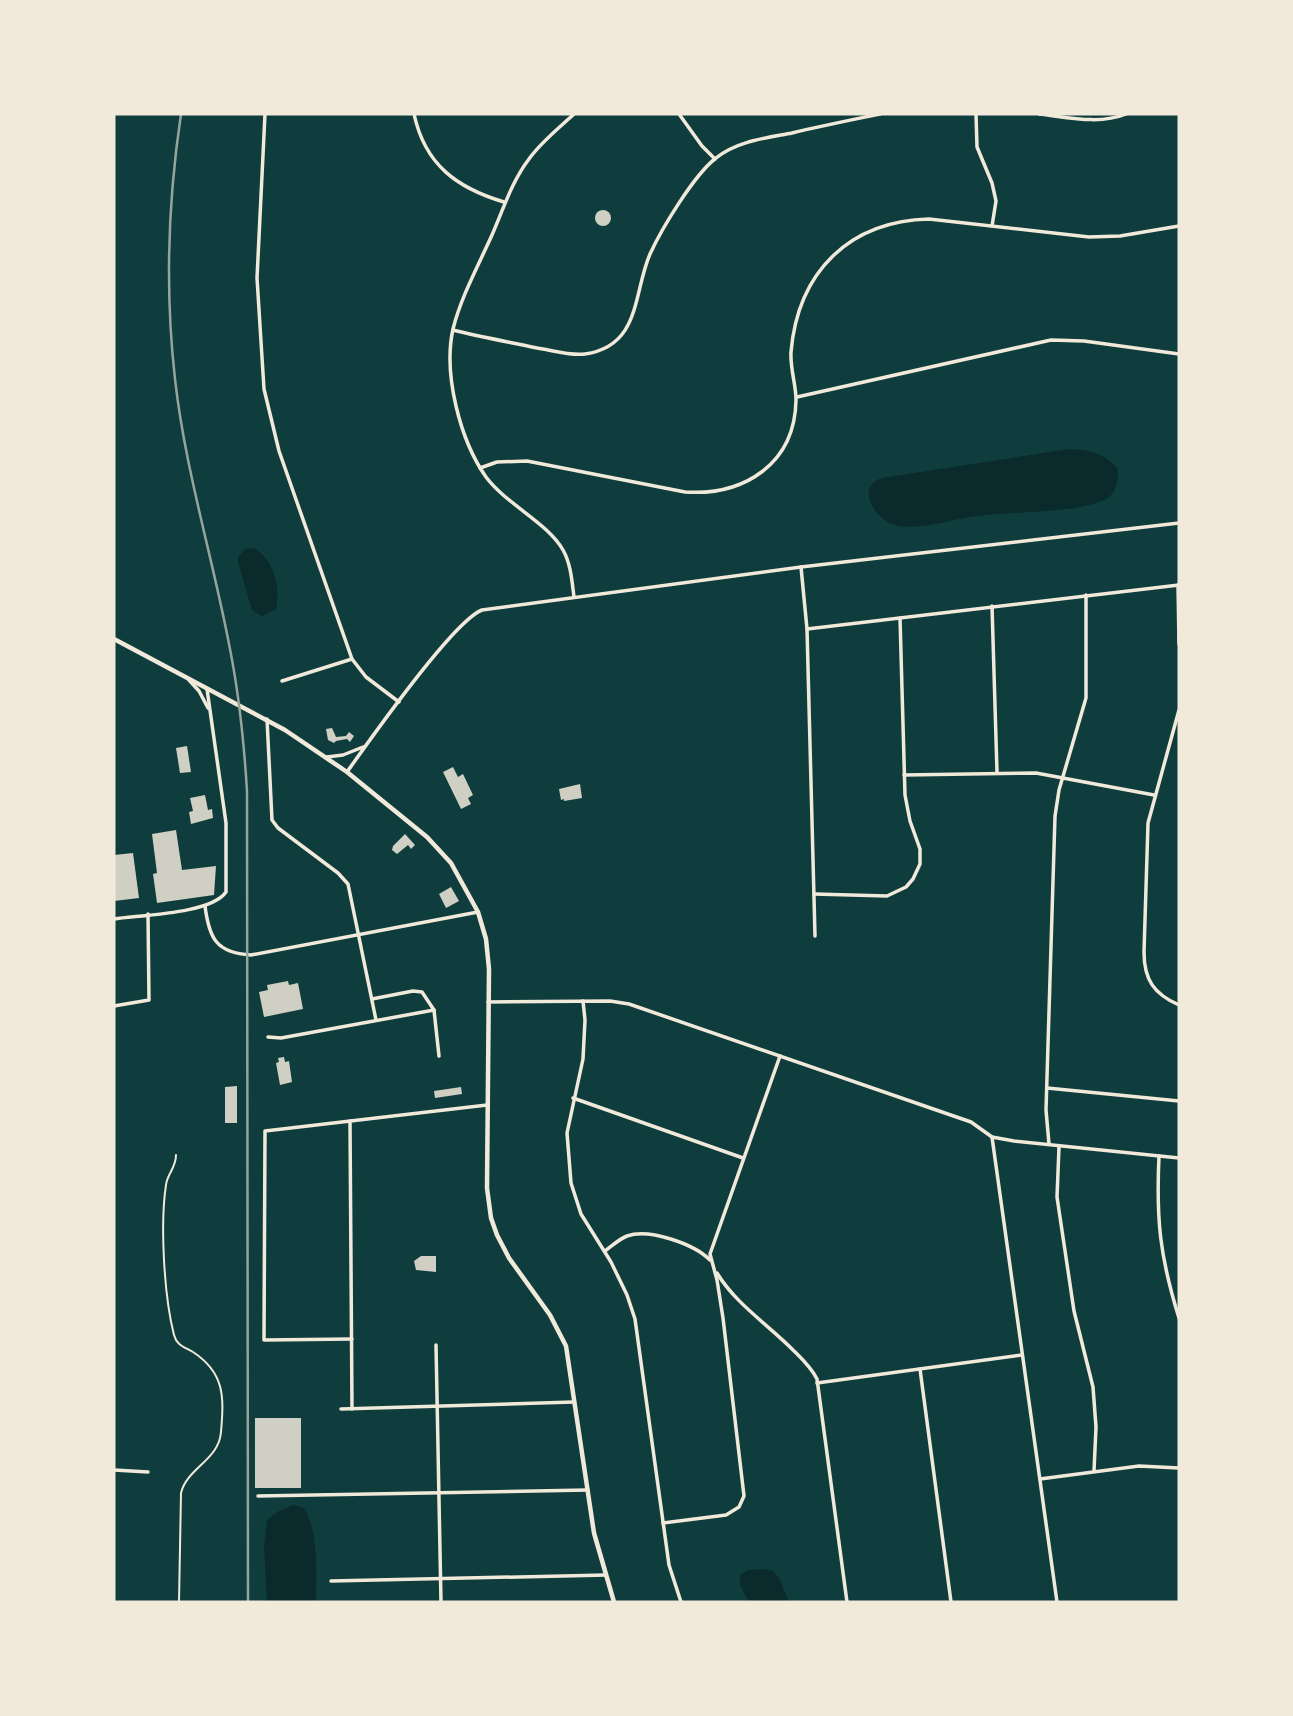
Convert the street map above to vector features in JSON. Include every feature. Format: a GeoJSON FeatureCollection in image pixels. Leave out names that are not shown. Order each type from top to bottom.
{"type":"FeatureCollection","features":[{"type":"Feature","properties":{"kind":"main road"},"geometry":{"type":"LineString","coordinates":[[114,639],[267,719],[326,757],[428,837],[447,857],[462,880],[478,912],[486,939],[488,959],[486,1188],[491,1218],[509,1258],[563,1337],[569,1357],[594,1533],[614,1602]]}},
{"type":"Feature","properties":{"kind":"street"},"geometry":{"type":"LineString","coordinates":[[265,114],[257,278],[264,389],[279,451],[352,659],[366,677],[399,702]]}},
{"type":"Feature","properties":{"kind":"street"},"geometry":{"type":"LineString","coordinates":[[414,114],[428,150],[440,167],[470,190],[505,203]]}},
{"type":"Feature","properties":{"kind":"street"},"geometry":{"type":"LineString","coordinates":[[574,114],[529,159],[505,203],[453,330],[452,389],[466,435],[480,468],[495,488],[559,544],[569,565],[574,597]]}},
{"type":"Feature","properties":{"kind":"street"},"geometry":{"type":"LineString","coordinates":[[679,114],[715,159]]}},
{"type":"Feature","properties":{"kind":"street"},"geometry":{"type":"LineString","coordinates":[[453,330],[576,354],[593,352],[615,341],[635,313],[645,269],[655,244],[695,180],[715,159],[741,144],[880,114]]}},
{"type":"Feature","properties":{"kind":"street"},"geometry":{"type":"LineString","coordinates":[[976,114],[977,148],[992,183],[996,201],[992,226]]}},
{"type":"Feature","properties":{"kind":"street"},"geometry":{"type":"LineString","coordinates":[[1040,114],[1096,120],[1126,114]]}},
{"type":"Feature","properties":{"kind":"street"},"geometry":{"type":"LineString","coordinates":[[480,468],[508,461],[527,461],[685,492],[720,492],[749,481],[775,459],[791,431],[796,397],[791,353],[801,312],[816,277],[842,247],[876,228],[904,220],[929,219],[1089,237],[1120,236],[1179,226]]}},
{"type":"Feature","properties":{"kind":"street"},"geometry":{"type":"LineString","coordinates":[[796,397],[1051,340],[1084,341],[1179,354]]}},
{"type":"Feature","properties":{"kind":"street"},"geometry":{"type":"LineString","coordinates":[[347,772],[447,641],[474,613],[490,608],[801,567],[1179,523]]}},
{"type":"Feature","properties":{"kind":"street"},"geometry":{"type":"LineString","coordinates":[[801,567],[807,629],[816,936]]}},
{"type":"Feature","properties":{"kind":"street"},"geometry":{"type":"LineString","coordinates":[[807,629],[1179,585],[1179,644]]}},
{"type":"Feature","properties":{"kind":"street"},"geometry":{"type":"LineString","coordinates":[[1049,1146],[1047,1131],[1055,816],[1086,698],[1086,595]]}},
{"type":"Feature","properties":{"kind":"street"},"geometry":{"type":"LineString","coordinates":[[992,606],[997,773]]}},
{"type":"Feature","properties":{"kind":"street"},"geometry":{"type":"LineString","coordinates":[[814,894],[887,896],[901,891],[913,879],[919,864],[920,849],[907,810],[904,775],[900,618]]}},
{"type":"Feature","properties":{"kind":"street"},"geometry":{"type":"LineString","coordinates":[[282,681],[352,659]]}},
{"type":"Feature","properties":{"kind":"street"},"geometry":{"type":"LineString","coordinates":[[187,679],[199,691],[210,712]]}},
{"type":"Feature","properties":{"kind":"street"},"geometry":{"type":"LineString","coordinates":[[114,919],[205,906],[221,898],[227,889],[226,823],[207,689]]}},
{"type":"Feature","properties":{"kind":"street"},"geometry":{"type":"LineString","coordinates":[[1179,710],[1148,823],[1144,967],[1148,982],[1155,991],[1179,1005]]}},
{"type":"Feature","properties":{"kind":"street"},"geometry":{"type":"LineString","coordinates":[[267,719],[272,820],[278,828],[346,881],[376,1020]]}},
{"type":"Feature","properties":{"kind":"street"},"geometry":{"type":"LineString","coordinates":[[326,757],[343,755],[365,747]]}},
{"type":"Feature","properties":{"kind":"street"},"geometry":{"type":"LineString","coordinates":[[904,775],[1036,773],[1154,795]]}},
{"type":"Feature","properties":{"kind":"street"},"geometry":{"type":"LineString","coordinates":[[205,906],[212,937],[223,948],[235,954],[252,956],[478,912]]}},
{"type":"Feature","properties":{"kind":"street"},"geometry":{"type":"LineString","coordinates":[[114,1006],[149,1000],[148,914]]}},
{"type":"Feature","properties":{"kind":"street"},"geometry":{"type":"LineString","coordinates":[[372,999],[418,991],[425,995],[434,1010],[439,1056]]}},
{"type":"Feature","properties":{"kind":"street"},"geometry":{"type":"LineString","coordinates":[[583,1001],[583,1059],[567,1133],[571,1183],[586,1224],[605,1251],[627,1295],[635,1319],[669,1565],[681,1602]]}},
{"type":"Feature","properties":{"kind":"street"},"geometry":{"type":"LineString","coordinates":[[488,1002],[610,1001],[629,1004],[971,1122],[992,1137],[1049,1146],[1179,1158]]}},
{"type":"Feature","properties":{"kind":"street"},"geometry":{"type":"LineString","coordinates":[[268,1037],[281,1038],[434,1010]]}},
{"type":"Feature","properties":{"kind":"street"},"geometry":{"type":"LineString","coordinates":[[663,1523],[726,1515],[739,1507],[745,1493],[717,1280],[710,1260],[711,1247],[780,1056]]}},
{"type":"Feature","properties":{"kind":"street"},"geometry":{"type":"LineString","coordinates":[[1048,1088],[1179,1101]]}},
{"type":"Feature","properties":{"kind":"street"},"geometry":{"type":"LineString","coordinates":[[573,1098],[744,1158]]}},
{"type":"Feature","properties":{"kind":"street"},"geometry":{"type":"LineString","coordinates":[[352,1339],[264,1340],[265,1132],[487,1105]]}},
{"type":"Feature","properties":{"kind":"street"},"geometry":{"type":"LineString","coordinates":[[350,1121],[352,1409]]}},
{"type":"Feature","properties":{"kind":"street"},"geometry":{"type":"LineString","coordinates":[[992,1137],[1057,1602]]}},
{"type":"Feature","properties":{"kind":"street"},"geometry":{"type":"LineString","coordinates":[[1059,1147],[1057,1197],[1074,1311],[1093,1387],[1096,1427],[1094,1471]]}},
{"type":"Feature","properties":{"kind":"street"},"geometry":{"type":"LineString","coordinates":[[1159,1156],[1158,1231],[1163,1265],[1179,1318]]}},
{"type":"Feature","properties":{"kind":"street"},"geometry":{"type":"LineString","coordinates":[[605,1251],[626,1236],[652,1234],[694,1249],[710,1260],[725,1285],[815,1374],[847,1602]]}},
{"type":"Feature","properties":{"kind":"street"},"geometry":{"type":"LineString","coordinates":[[436,1345],[442,1602]]}},
{"type":"Feature","properties":{"kind":"street"},"geometry":{"type":"LineString","coordinates":[[817,1382],[1022,1356]]}},
{"type":"Feature","properties":{"kind":"street"},"geometry":{"type":"LineString","coordinates":[[920,1369],[951,1602]]}},
{"type":"Feature","properties":{"kind":"street"},"geometry":{"type":"LineString","coordinates":[[341,1409],[576,1402]]}},
{"type":"Feature","properties":{"kind":"street"},"geometry":{"type":"LineString","coordinates":[[1040,1479],[1147,1466],[1179,1468]]}},
{"type":"Feature","properties":{"kind":"street"},"geometry":{"type":"LineString","coordinates":[[114,1470],[148,1472]]}},
{"type":"Feature","properties":{"kind":"street"},"geometry":{"type":"LineString","coordinates":[[258,1496],[588,1490]]}},
{"type":"Feature","properties":{"kind":"street"},"geometry":{"type":"LineString","coordinates":[[331,1581],[606,1575]]}},
{"type":"Feature","properties":{"kind":"lane"},"geometry":{"type":"LineString","coordinates":[[176,1155],[175,1167],[166,1182],[164,1243],[164,1268],[174,1334],[181,1346],[194,1352],[212,1368],[221,1384],[220,1443],[185,1481],[181,1493],[179,1602]]}},
{"type":"Feature","properties":{"kind":"water"},"geometry":{"type":"Polygon","coordinates":[[[1069,449],[1096,453],[1108,459],[1118,469],[1116,487],[1112,494],[1104,500],[1076,508],[991,514],[907,527],[889,523],[871,504],[869,489],[873,482],[882,478],[1069,449]]]}},
{"type":"Feature","properties":{"kind":"water"},"geometry":{"type":"Polygon","coordinates":[[[254,548],[267,560],[277,584],[276,609],[262,616],[252,610],[238,562],[238,557],[245,549],[254,548]]]}},
{"type":"Feature","properties":{"kind":"water"},"geometry":{"type":"Polygon","coordinates":[[[293,1505],[304,1508],[312,1528],[316,1554],[316,1602],[267,1602],[264,1547],[267,1520],[293,1505]]]}},
{"type":"Feature","properties":{"kind":"water"},"geometry":{"type":"Polygon","coordinates":[[[748,1570],[773,1571],[779,1578],[789,1602],[749,1602],[740,1585],[740,1575],[748,1570]]]}},
{"type":"Feature","properties":{"kind":"building"},"geometry":{"type":"Polygon","coordinates":[[[603,210],[609,212],[609,224],[603,226],[597,224],[595,218],[597,212],[603,210]]]}},
{"type":"Feature","properties":{"kind":"building"},"geometry":{"type":"Polygon","coordinates":[[[332,728],[336,737],[346,736],[349,732],[354,736],[350,742],[347,739],[334,743],[328,740],[326,729],[332,728]]]}},
{"type":"Feature","properties":{"kind":"building"},"geometry":{"type":"Polygon","coordinates":[[[187,746],[191,772],[180,773],[176,748],[187,746]]]}},
{"type":"Feature","properties":{"kind":"building"},"geometry":{"type":"Polygon","coordinates":[[[453,767],[458,777],[463,774],[473,795],[468,798],[471,804],[461,809],[443,772],[453,767]]]}},
{"type":"Feature","properties":{"kind":"building"},"geometry":{"type":"Polygon","coordinates":[[[580,784],[582,798],[561,800],[559,789],[580,784]]]}},
{"type":"Feature","properties":{"kind":"building"},"geometry":{"type":"Polygon","coordinates":[[[205,795],[213,818],[191,824],[189,812],[193,811],[190,798],[205,795]]]}},
{"type":"Feature","properties":{"kind":"building"},"geometry":{"type":"Polygon","coordinates":[[[176,830],[182,870],[216,866],[214,895],[157,903],[153,874],[157,873],[152,834],[176,830]]]}},
{"type":"Feature","properties":{"kind":"building"},"geometry":{"type":"Polygon","coordinates":[[[405,834],[415,845],[411,849],[408,845],[397,854],[392,850],[393,846],[405,834]]]}},
{"type":"Feature","properties":{"kind":"building"},"geometry":{"type":"Polygon","coordinates":[[[133,853],[139,898],[114,901],[114,855],[133,853]]]}},
{"type":"Feature","properties":{"kind":"building"},"geometry":{"type":"Polygon","coordinates":[[[451,887],[459,901],[446,908],[439,894],[451,887]]]}},
{"type":"Feature","properties":{"kind":"building"},"geometry":{"type":"Polygon","coordinates":[[[288,981],[289,985],[298,983],[303,1009],[264,1017],[259,992],[268,990],[267,985],[288,981]]]}},
{"type":"Feature","properties":{"kind":"building"},"geometry":{"type":"Polygon","coordinates":[[[284,1057],[285,1062],[289,1061],[292,1082],[280,1085],[276,1063],[279,1062],[278,1058],[284,1057]]]}},
{"type":"Feature","properties":{"kind":"building"},"geometry":{"type":"Polygon","coordinates":[[[237,1086],[237,1123],[225,1123],[225,1087],[237,1086]]]}},
{"type":"Feature","properties":{"kind":"building"},"geometry":{"type":"Polygon","coordinates":[[[461,1087],[462,1094],[435,1098],[434,1091],[461,1087]]]}},
{"type":"Feature","properties":{"kind":"building"},"geometry":{"type":"Polygon","coordinates":[[[421,1256],[436,1256],[436,1272],[416,1270],[414,1261],[421,1256]]]}},
{"type":"Feature","properties":{"kind":"building"},"geometry":{"type":"Polygon","coordinates":[[[255,1418],[301,1418],[301,1488],[255,1488],[255,1418]]]}},
{"type":"Feature","properties":{"kind":"railway"},"geometry":{"type":"LineString","coordinates":[[181,114],[169,246],[175,379],[185,446],[233,662],[247,791],[248,1602]]}}]}
